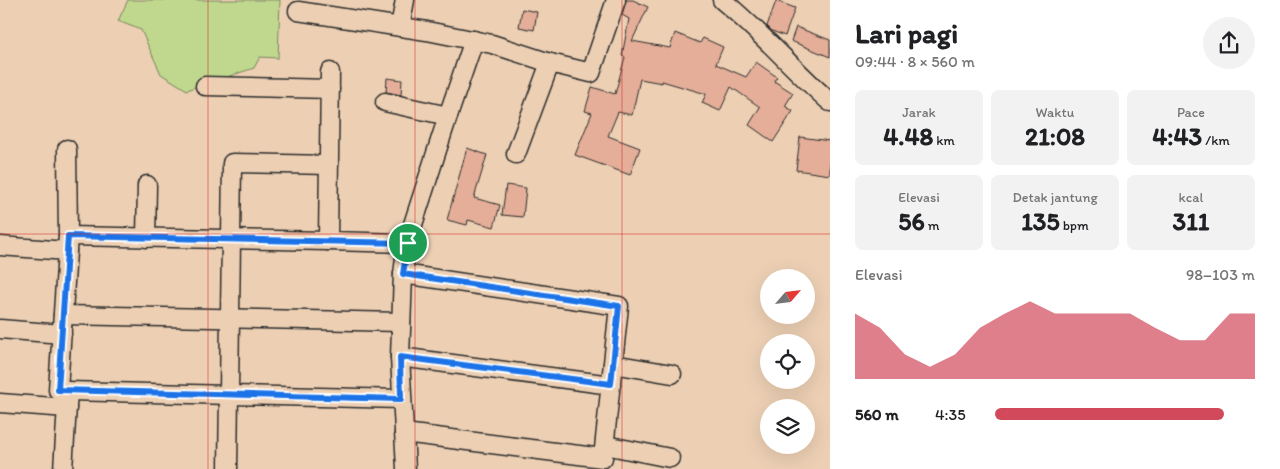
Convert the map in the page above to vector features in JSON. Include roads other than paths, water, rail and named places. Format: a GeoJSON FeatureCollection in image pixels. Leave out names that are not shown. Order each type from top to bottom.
{"type":"FeatureCollection","features":[{"type":"Feature","properties":{"kind":"street"},"geometry":{"type":"LineString","coordinates":[[400,27],[405,0]]}},
{"type":"Feature","properties":{"kind":"street"},"geometry":{"type":"LineString","coordinates":[[298,11],[320,7],[400,27],[492,44],[550,63],[591,73],[616,0]]}},
{"type":"Feature","properties":{"kind":"street"},"geometry":{"type":"LineString","coordinates":[[722,0],[830,102]]}},
{"type":"Feature","properties":{"kind":"street"},"geometry":{"type":"LineString","coordinates":[[406,469],[400,357],[403,274],[408,243],[474,40]]}},
{"type":"Feature","properties":{"kind":"street"},"geometry":{"type":"LineString","coordinates":[[516,154],[550,63]]}},
{"type":"Feature","properties":{"kind":"street"},"geometry":{"type":"LineString","coordinates":[[205,86],[330,81],[328,241]]}},
{"type":"Feature","properties":{"kind":"street"},"geometry":{"type":"LineString","coordinates":[[385,102],[448,116]]}},
{"type":"Feature","properties":{"kind":"street"},"geometry":{"type":"LineString","coordinates":[[63,469],[67,399],[58,390],[67,244],[67,149]]}},
{"type":"Feature","properties":{"kind":"street"},"geometry":{"type":"LineString","coordinates":[[228,469],[232,163],[329,165]]}},
{"type":"Feature","properties":{"kind":"street"},"geometry":{"type":"LineString","coordinates":[[146,238],[147,185]]}},
{"type":"Feature","properties":{"kind":"street"},"geometry":{"type":"LineString","coordinates":[[0,246],[67,244],[146,238],[408,243]]}},
{"type":"Feature","properties":{"kind":"street"},"geometry":{"type":"LineString","coordinates":[[403,274],[619,306],[605,445],[602,458],[404,433]]}},
{"type":"Feature","properties":{"kind":"street"},"geometry":{"type":"LineString","coordinates":[[63,315],[401,322]]}},
{"type":"Feature","properties":{"kind":"street"},"geometry":{"type":"LineString","coordinates":[[0,329],[62,334]]}},
{"type":"Feature","properties":{"kind":"street"},"geometry":{"type":"LineString","coordinates":[[400,357],[611,384]]}},
{"type":"Feature","properties":{"kind":"street"},"geometry":{"type":"LineString","coordinates":[[613,364],[672,374]]}},
{"type":"Feature","properties":{"kind":"street"},"geometry":{"type":"LineString","coordinates":[[0,403],[67,399],[229,396],[401,399]]}},
{"type":"Feature","properties":{"kind":"street"},"geometry":{"type":"LineString","coordinates":[[605,445],[670,458]]}}]}
